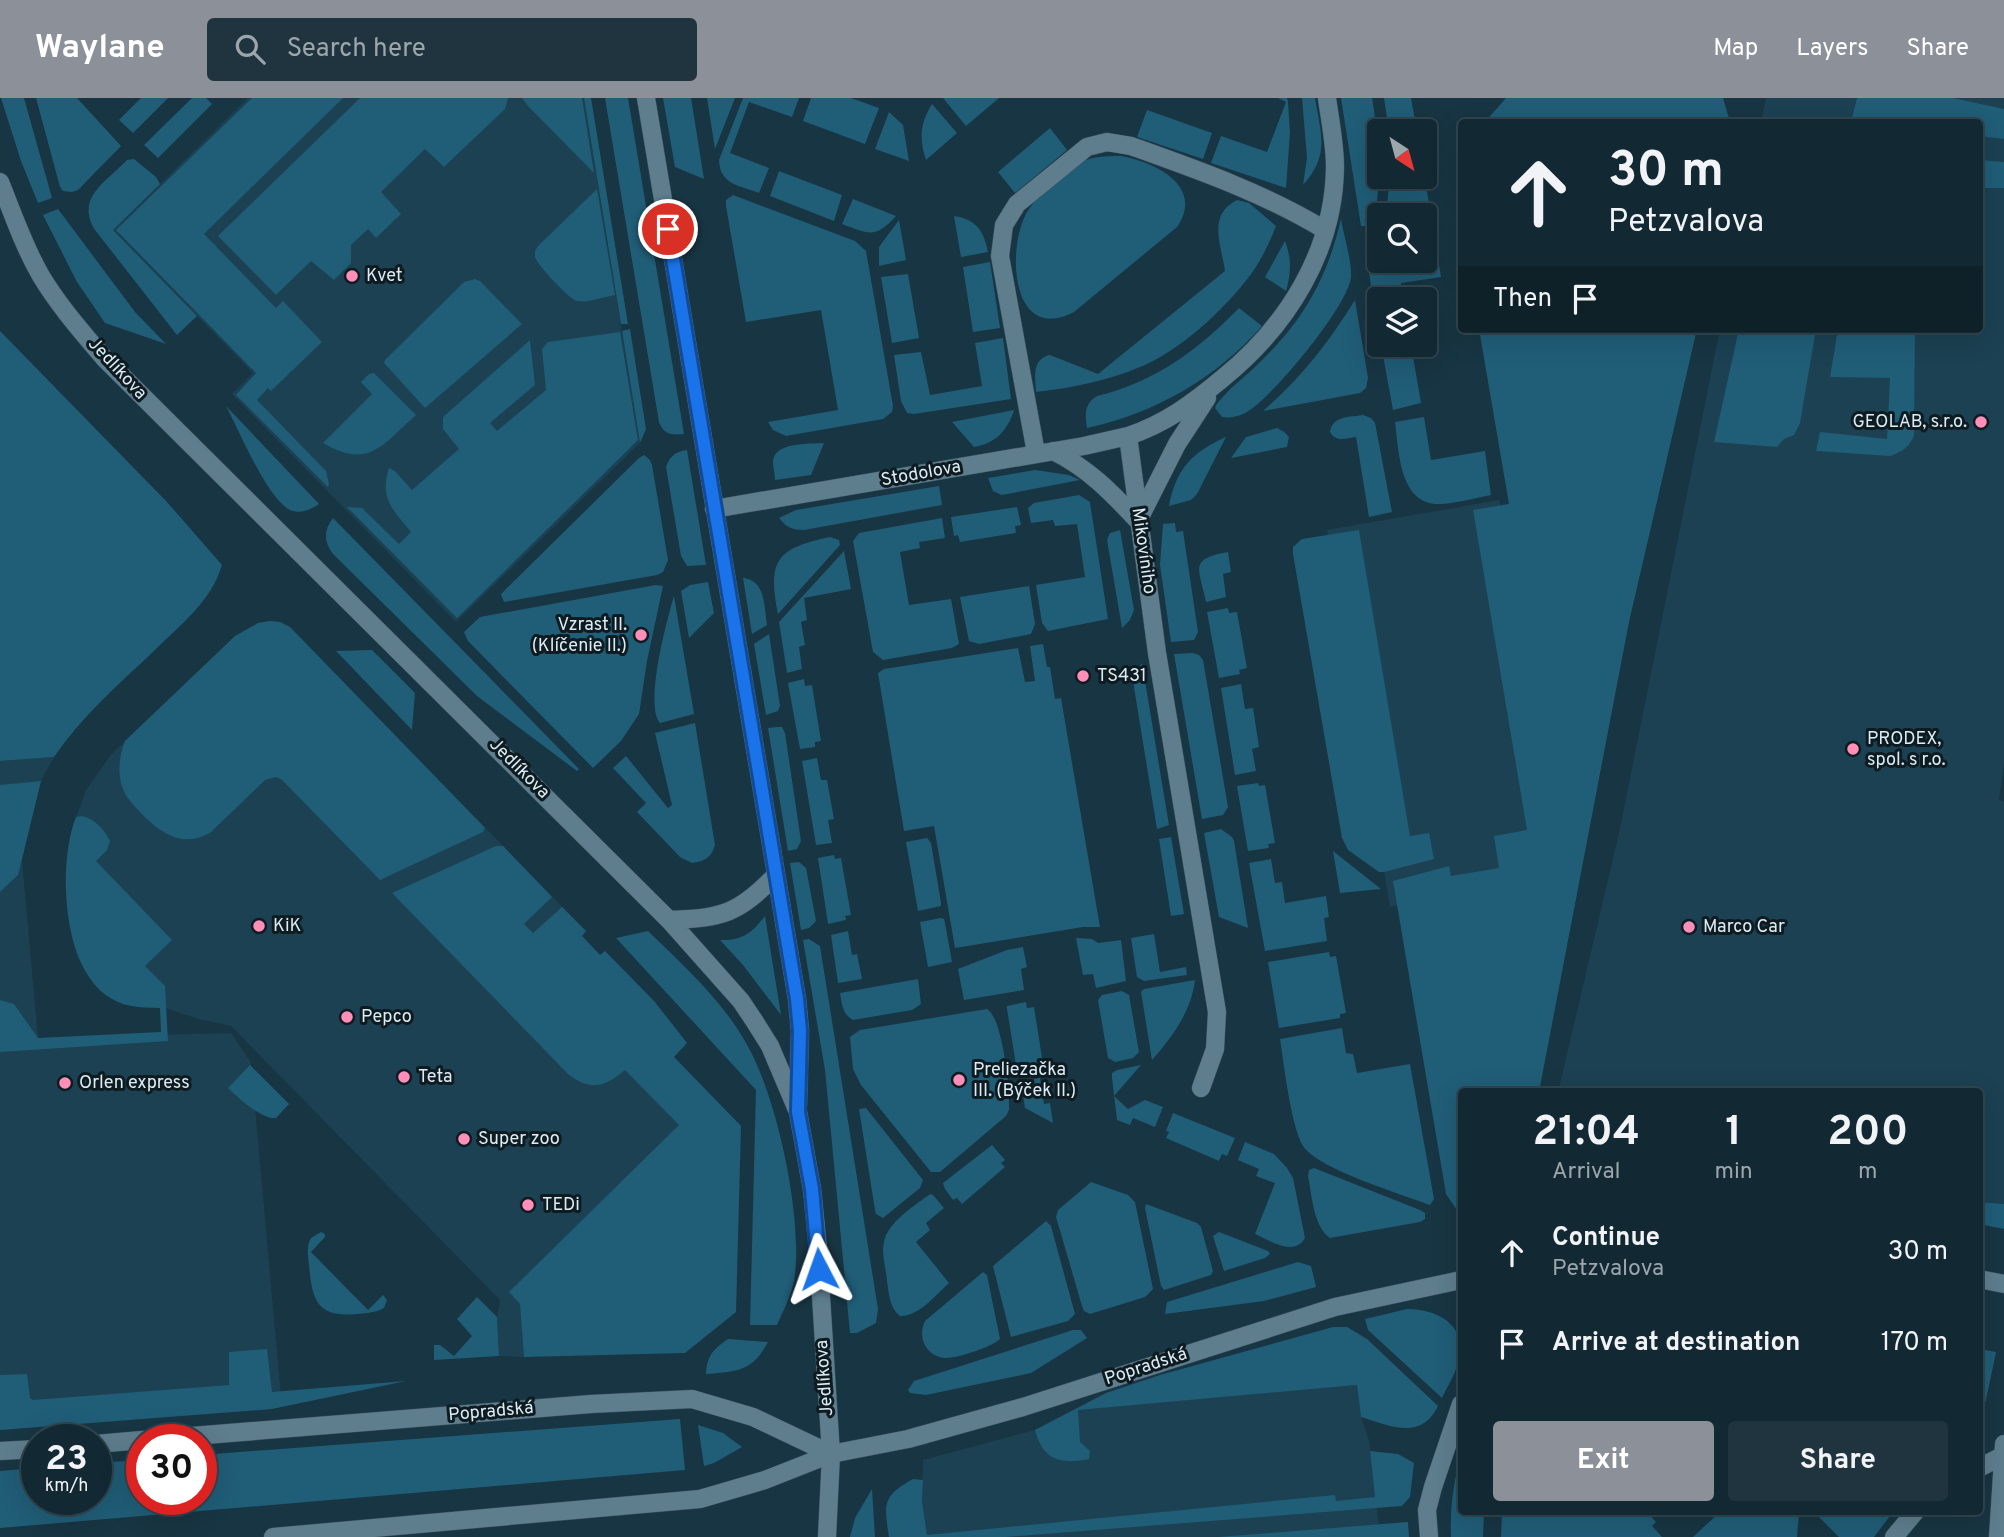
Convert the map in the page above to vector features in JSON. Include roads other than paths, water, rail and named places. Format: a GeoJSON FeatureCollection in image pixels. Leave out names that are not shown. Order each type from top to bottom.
{"type":"FeatureCollection","features":[{"type":"Feature","properties":{"kind":"street"},"geometry":{"type":"LineString","coordinates":[[646,98],[800,1031],[798,1112]]}},
{"type":"Feature","properties":{"kind":"street"},"geometry":{"type":"LineString","coordinates":[[1128,436],[1172,417],[1220,381],[1244,361],[1276,327],[1301,292],[1319,250],[1330,212],[1335,167],[1327,98]]}},
{"type":"Feature","properties":{"kind":"street"},"geometry":{"type":"LineString","coordinates":[[1220,381],[1177,444],[1138,521],[1099,481],[1077,463],[1045,452],[1013,332],[1000,244],[1008,216],[1017,204],[1087,147],[1115,142],[1251,191],[1290,208],[1325,230]]}},
{"type":"Feature","properties":{"kind":"street","name":"Jedlíkova"},"geometry":{"type":"LineString","coordinates":[[0,182],[23,241],[41,276],[104,358],[669,920],[725,982],[755,1021],[770,1046],[798,1112],[810,1178],[818,1249],[831,1454],[827,1537]]}},
{"type":"Feature","properties":{"kind":"street","name":"Stodolova"},"geometry":{"type":"LineString","coordinates":[[715,509],[1128,436]]}},
{"type":"Feature","properties":{"kind":"street","name":"Mikovíniho"},"geometry":{"type":"LineString","coordinates":[[1128,436],[1157,653],[1217,1012],[1215,1049],[1201,1088]]}},
{"type":"Feature","properties":{"kind":"street"},"geometry":{"type":"LineString","coordinates":[[669,920],[701,919],[730,912],[751,899],[776,874]]}},
{"type":"Feature","properties":{"kind":"street"},"geometry":{"type":"LineString","coordinates":[[1983,1280],[2004,1284]]}},
{"type":"Feature","properties":{"kind":"street","name":"Popradská"},"geometry":{"type":"LineString","coordinates":[[273,1537],[699,1499],[765,1480],[831,1454],[908,1439],[1023,1407],[1335,1307],[1458,1281]]}},
{"type":"Feature","properties":{"kind":"street","name":"Popradská"},"geometry":{"type":"LineString","coordinates":[[217,1434],[591,1404],[692,1399],[753,1417],[831,1454]]}},
{"type":"Feature","properties":{"kind":"street"},"geometry":{"type":"LineString","coordinates":[[1429,1537],[1427,1510],[1458,1413]]}},
{"type":"Feature","properties":{"kind":"street"},"geometry":{"type":"LineString","coordinates":[[0,1451],[21,1449]]}},
{"type":"Feature","properties":{"kind":"street"},"geometry":{"type":"LineString","coordinates":[[1983,1465],[2003,1450]]}},
{"type":"Feature","properties":{"kind":"street"},"geometry":{"type":"LineString","coordinates":[[1998,1537],[2003,1450]]}},
{"type":"Feature","properties":{"kind":"street"},"geometry":{"type":"LineString","coordinates":[[1894,1537],[1912,1515]]}},
{"type":"Feature","properties":{"kind":"place","name":"Kvet"},"geometry":{"type":"Point","coordinates":[352,276]}},
{"type":"Feature","properties":{"kind":"place","name":"GEOLAB, s.r.o."},"geometry":{"type":"Point","coordinates":[1981,422]}},
{"type":"Feature","properties":{"kind":"place","name":"Vzrast II. (Klíčenie II.)"},"geometry":{"type":"Point","coordinates":[641,635]}},
{"type":"Feature","properties":{"kind":"place","name":"TS431"},"geometry":{"type":"Point","coordinates":[1083,676]}},
{"type":"Feature","properties":{"kind":"place","name":"PRODEX, spol. s r.o."},"geometry":{"type":"Point","coordinates":[1853,749]}},
{"type":"Feature","properties":{"kind":"place","name":"KiK"},"geometry":{"type":"Point","coordinates":[259,926]}},
{"type":"Feature","properties":{"kind":"place","name":"Marco Car"},"geometry":{"type":"Point","coordinates":[1689,927]}},
{"type":"Feature","properties":{"kind":"place","name":"Pepco"},"geometry":{"type":"Point","coordinates":[347,1017]}},
{"type":"Feature","properties":{"kind":"place","name":"Teta"},"geometry":{"type":"Point","coordinates":[404,1077]}},
{"type":"Feature","properties":{"kind":"place","name":"Preliezačka III. (Býček II.)"},"geometry":{"type":"Point","coordinates":[959,1080]}},
{"type":"Feature","properties":{"kind":"place","name":"Orlen express"},"geometry":{"type":"Point","coordinates":[65,1083]}},
{"type":"Feature","properties":{"kind":"place","name":"Super zoo"},"geometry":{"type":"Point","coordinates":[464,1139]}},
{"type":"Feature","properties":{"kind":"place","name":"TEDi"},"geometry":{"type":"Point","coordinates":[528,1205]}}]}
